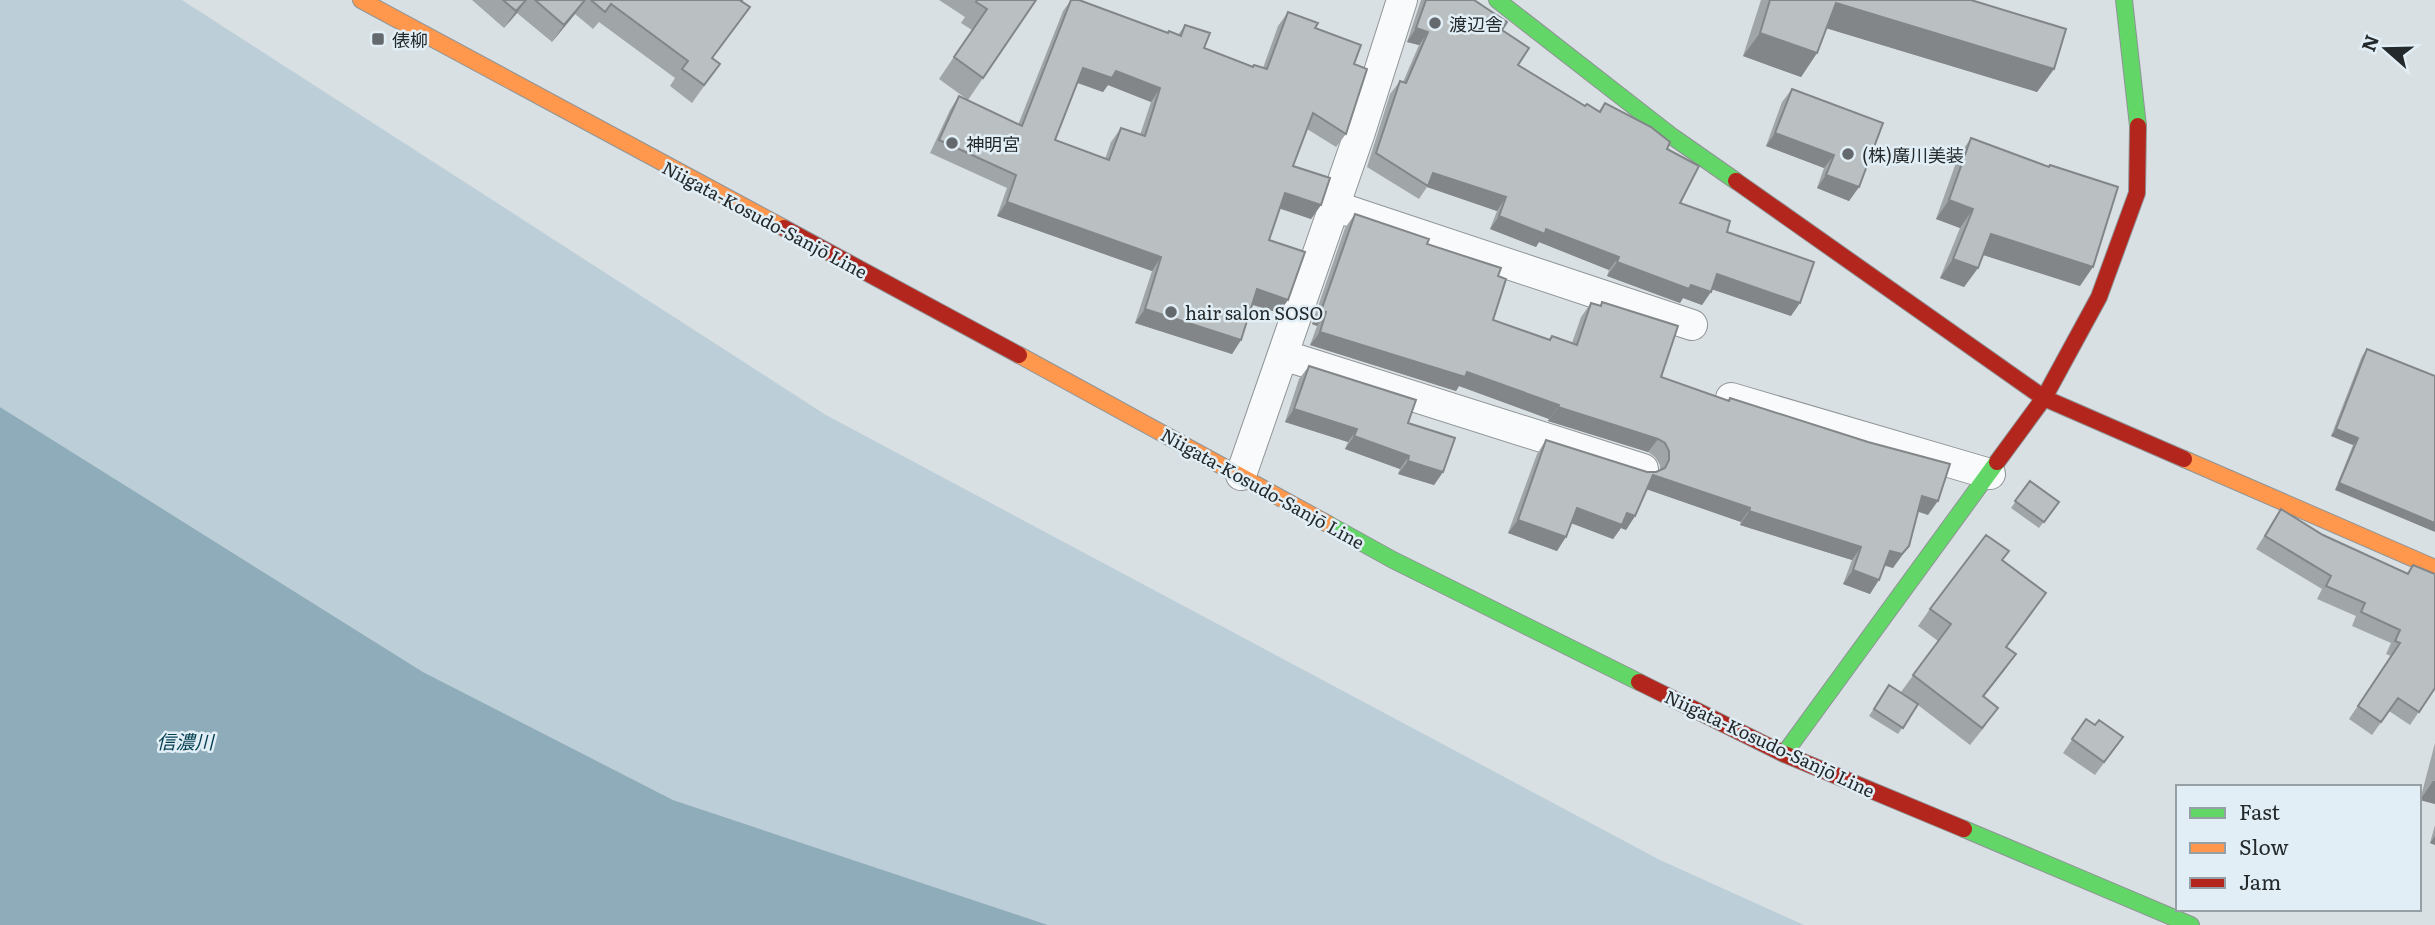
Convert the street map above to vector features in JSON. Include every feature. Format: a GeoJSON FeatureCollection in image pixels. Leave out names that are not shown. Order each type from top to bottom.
{"type":"FeatureCollection","features":[{"type":"Feature","properties":{"kind":"main road","name":"Niigata-Kosudo-Sanjō Line"},"geometry":{"type":"LineString","coordinates":[[361,0],[394,7],[1393,560],[1784,754],[2191,925]]}},
{"type":"Feature","properties":{"kind":"main road"},"geometry":{"type":"LineString","coordinates":[[1497,0],[1673,137],[2044,398],[2435,568]]}},
{"type":"Feature","properties":{"kind":"main road"},"geometry":{"type":"LineString","coordinates":[[1784,754],[2044,398],[2099,298],[2137,193],[2138,117],[2124,0]]}},
{"type":"Feature","properties":{"kind":"street"},"geometry":{"type":"LineString","coordinates":[[1241,475],[1335,206],[1402,0]]}},
{"type":"Feature","properties":{"kind":"street"},"geometry":{"type":"LineString","coordinates":[[1335,206],[1692,325]]}},
{"type":"Feature","properties":{"kind":"street"},"geometry":{"type":"LineString","coordinates":[[1283,355],[1643,469]]}},
{"type":"Feature","properties":{"kind":"street"},"geometry":{"type":"LineString","coordinates":[[1731,398],[1990,474]]}},
{"type":"Feature","properties":{"kind":"shaded area"},"geometry":{"type":"Polygon","coordinates":[[[0,0],[182,0],[826,415],[1660,860],[1804,925],[1048,925],[673,800],[423,672],[0,407],[0,0]]]}},
{"type":"Feature","properties":{"kind":"water","name":"信濃川"},"geometry":{"type":"Polygon","coordinates":[[[0,407],[423,672],[673,800],[1048,925],[0,925],[0,407]]]}},
{"type":"Feature","properties":{"kind":"building"},"geometry":{"type":"Polygon","coordinates":[[[503,0],[526,0],[516,11],[503,0]]]}},
{"type":"Feature","properties":{"kind":"building"},"geometry":{"type":"Polygon","coordinates":[[[535,0],[585,0],[564,25],[535,0]]]}},
{"type":"Feature","properties":{"kind":"building"},"geometry":{"type":"Polygon","coordinates":[[[591,0],[742,0],[750,7],[712,58],[720,64],[704,85],[682,69],[688,61],[611,4],[605,12],[591,0]]]}},
{"type":"Feature","properties":{"kind":"building"},"geometry":{"type":"Polygon","coordinates":[[[1036,0],[983,78],[954,57],[987,9],[976,2],[1036,0]]]}},
{"type":"Feature","properties":{"kind":"building"},"geometry":{"type":"Polygon","coordinates":[[[1071,0],[1079,0],[1168,33],[1169,31],[1181,36],[1185,25],[1210,33],[1204,48],[1253,67],[1254,65],[1267,69],[1288,12],[1318,23],[1315,28],[1361,45],[1354,64],[1367,69],[1346,134],[1313,113],[1293,166],[1330,178],[1321,205],[1285,193],[1269,240],[1305,252],[1288,300],[1257,289],[1241,340],[1145,309],[1161,257],[1007,202],[1016,175],[939,140],[959,96],[1022,126],[1071,0]],[[1083,68],[1055,140],[1109,160],[1121,128],[1145,136],[1160,88],[1116,71],[1112,78],[1083,68]]]}},
{"type":"Feature","properties":{"kind":"building"},"geometry":{"type":"Polygon","coordinates":[[[1426,0],[1474,0],[1507,22],[1502,30],[1529,48],[1518,65],[1585,106],[1587,104],[1600,112],[1605,103],[1651,127],[1670,142],[1667,149],[1699,166],[1680,203],[1730,221],[1727,232],[1814,262],[1800,303],[1717,274],[1711,292],[1691,285],[1689,289],[1617,262],[1619,257],[1546,229],[1545,234],[1499,216],[1506,197],[1433,173],[1428,186],[1376,153],[1400,81],[1406,83],[1428,32],[1416,28],[1426,0]]]}},
{"type":"Feature","properties":{"kind":"building"},"geometry":{"type":"Polygon","coordinates":[[[1770,0],[1971,0],[2066,29],[2054,69],[1836,3],[1817,53],[1760,33],[1770,0]]]}},
{"type":"Feature","properties":{"kind":"building","name":"(株)廣川美装"},"geometry":{"type":"Polygon","coordinates":[[[1792,89],[1883,123],[1859,187],[1826,175],[1834,155],[1775,133],[1792,89]]]}},
{"type":"Feature","properties":{"kind":"building"},"geometry":{"type":"Polygon","coordinates":[[[1971,138],[2049,167],[2050,165],[2118,187],[2093,267],[1991,234],[1978,268],[1953,259],[1973,209],[1949,200],[1971,138]]]}},
{"type":"Feature","properties":{"kind":"building"},"geometry":{"type":"Polygon","coordinates":[[[1355,214],[1429,239],[1427,244],[1501,268],[1498,276],[1506,279],[1493,320],[1550,340],[1552,336],[1577,345],[1591,303],[1601,306],[1602,302],[1678,326],[1661,377],[1729,401],[1730,398],[1868,442],[1950,464],[1938,501],[1922,496],[1909,546],[1902,554],[1890,551],[1879,580],[1853,570],[1861,547],[1749,511],[1750,508],[1653,475],[1635,516],[1627,513],[1622,525],[1577,508],[1566,537],[1518,520],[1546,440],[1647,472],[1665,468],[1669,451],[1665,443],[1658,439],[1558,407],[1559,405],[1467,372],[1465,377],[1320,332],[1326,312],[1321,311],[1355,214]]]}},
{"type":"Feature","properties":{"kind":"building"},"geometry":{"type":"Polygon","coordinates":[[[2367,349],[2435,376],[2435,523],[2339,483],[2358,438],[2336,429],[2367,349]]]}},
{"type":"Feature","properties":{"kind":"building"},"geometry":{"type":"Polygon","coordinates":[[[1309,366],[1416,400],[1408,423],[1455,438],[1443,472],[1408,461],[1409,456],[1354,436],[1357,429],[1294,409],[1309,366]]]}},
{"type":"Feature","properties":{"kind":"building"},"geometry":{"type":"Polygon","coordinates":[[[2030,481],[2059,502],[2044,522],[2015,501],[2030,481]]]}},
{"type":"Feature","properties":{"kind":"building"},"geometry":{"type":"Polygon","coordinates":[[[2281,509],[2323,535],[2408,574],[2413,565],[2435,574],[2435,688],[2419,712],[2398,698],[2381,722],[2358,706],[2400,643],[2395,641],[2400,630],[2361,612],[2365,603],[2326,586],[2331,576],[2265,536],[2281,509]]]}},
{"type":"Feature","properties":{"kind":"building"},"geometry":{"type":"Polygon","coordinates":[[[1986,535],[2009,551],[2002,560],[2046,593],[2006,647],[2016,654],[1983,696],[1998,708],[1982,728],[1913,675],[1951,624],[1930,609],[1986,535]]]}},
{"type":"Feature","properties":{"kind":"building"},"geometry":{"type":"Polygon","coordinates":[[[1889,685],[1918,704],[1903,728],[1874,709],[1889,685]]]}},
{"type":"Feature","properties":{"kind":"building"},"geometry":{"type":"Polygon","coordinates":[[[2086,719],[2095,725],[2099,720],[2123,737],[2104,762],[2072,739],[2086,719]]]}},
{"type":"Feature","properties":{"kind":"traffic: fast"},"geometry":{"type":"LineString","coordinates":[[1497,0],[1673,137],[1736,181]]}},
{"type":"Feature","properties":{"kind":"traffic: fast"},"geometry":{"type":"LineString","coordinates":[[2124,0],[2138,126]]}},
{"type":"Feature","properties":{"kind":"traffic: fast"},"geometry":{"type":"LineString","coordinates":[[1784,754],[1997,462]]}},
{"type":"Feature","properties":{"kind":"traffic: fast"},"geometry":{"type":"LineString","coordinates":[[1328,524],[1393,560],[1639,682]]}},
{"type":"Feature","properties":{"kind":"traffic: fast"},"geometry":{"type":"LineString","coordinates":[[1964,829],[2191,925]]}},
{"type":"Feature","properties":{"kind":"traffic: slow"},"geometry":{"type":"LineString","coordinates":[[361,0],[784,228]]}},
{"type":"Feature","properties":{"kind":"traffic: slow"},"geometry":{"type":"LineString","coordinates":[[1019,355],[1328,524]]}},
{"type":"Feature","properties":{"kind":"traffic: slow"},"geometry":{"type":"LineString","coordinates":[[2184,459],[2435,568]]}},
{"type":"Feature","properties":{"kind":"traffic: jam"},"geometry":{"type":"LineString","coordinates":[[1997,462],[2044,398],[2099,297],[2137,193],[2138,126]]}},
{"type":"Feature","properties":{"kind":"traffic: jam"},"geometry":{"type":"LineString","coordinates":[[1736,181],[2044,398],[2184,459]]}},
{"type":"Feature","properties":{"kind":"traffic: jam"},"geometry":{"type":"LineString","coordinates":[[784,228],[1019,355]]}},
{"type":"Feature","properties":{"kind":"traffic: jam"},"geometry":{"type":"LineString","coordinates":[[1639,682],[1784,754],[1964,829]]}},
{"type":"Feature","properties":{"kind":"place","name":"渡辺舎"},"geometry":{"type":"Point","coordinates":[1435,23]}},
{"type":"Feature","properties":{"kind":"place","name":"俵柳"},"geometry":{"type":"Point","coordinates":[378,39]}},
{"type":"Feature","properties":{"kind":"place","name":"神明宮"},"geometry":{"type":"Point","coordinates":[952,143]}},
{"type":"Feature","properties":{"kind":"place","name":"(株)廣川美装"},"geometry":{"type":"Point","coordinates":[1848,154]}},
{"type":"Feature","properties":{"kind":"place","name":"hair salon SOSO"},"geometry":{"type":"Point","coordinates":[1171,312]}}]}
